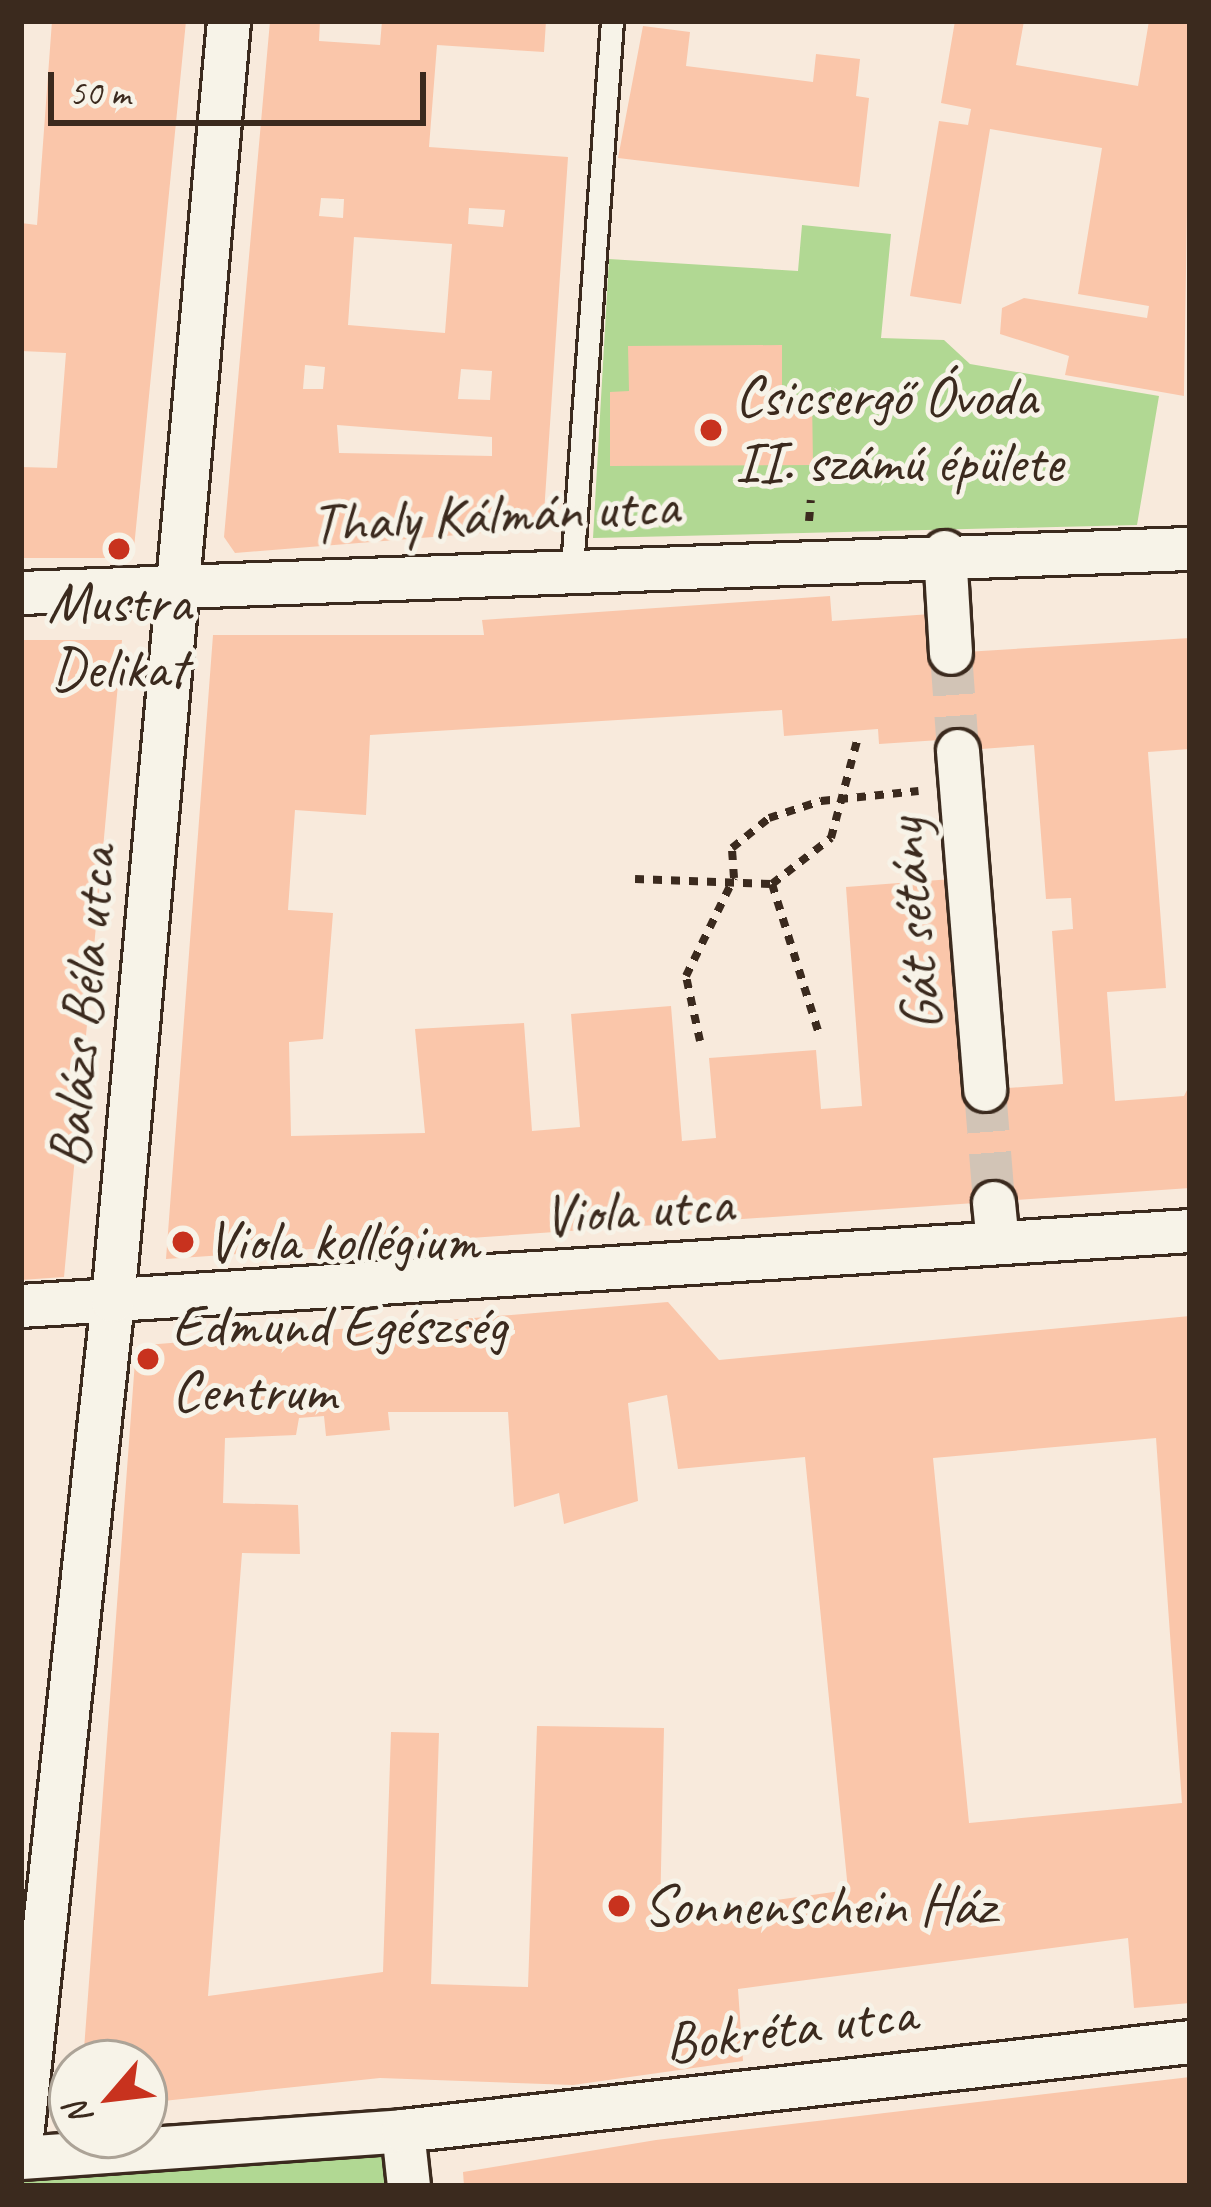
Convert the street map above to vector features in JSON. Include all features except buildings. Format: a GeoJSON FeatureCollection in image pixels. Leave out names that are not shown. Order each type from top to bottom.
{"type":"FeatureCollection","features":[{"type":"Feature","properties":{"kind":"street","name":"Balázs Béla utca"},"geometry":{"type":"LineString","coordinates":[[21,2146],[113,1301],[229,21]]}},
{"type":"Feature","properties":{"kind":"street","name":"Thaly Kálmán utca"},"geometry":{"type":"LineString","coordinates":[[21,593],[945,552],[1190,549]]}},
{"type":"Feature","properties":{"kind":"street"},"geometry":{"type":"LineString","coordinates":[[945,552],[951,653]]}},
{"type":"Feature","properties":{"kind":"street","name":"Gát sétány"},"geometry":{"type":"LineString","coordinates":[[959,769],[985,1090]]}},
{"type":"Feature","properties":{"kind":"street","name":"Viola utca"},"geometry":{"type":"LineString","coordinates":[[21,1306],[996,1223],[1190,1232]]}},
{"type":"Feature","properties":{"kind":"street","name":"Bokréta utca"},"geometry":{"type":"LineString","coordinates":[[21,2158],[403,2131],[1190,2042]]}},
{"type":"Feature","properties":{"kind":"street"},"geometry":{"type":"LineString","coordinates":[[403,2131],[409,2186]]}},
{"type":"Feature","properties":{"kind":"lane"},"geometry":{"type":"LineString","coordinates":[[572,568],[612,21]]}},
{"type":"Feature","properties":{"kind":"path"},"geometry":{"type":"LineString","coordinates":[[635,879],[734,878],[772,884],[831,838],[857,741]]}},
{"type":"Feature","properties":{"kind":"path"},"geometry":{"type":"LineString","coordinates":[[700,1041],[686,976],[734,878],[731,848],[769,818],[959,769]]}},
{"type":"Feature","properties":{"kind":"path"},"geometry":{"type":"LineString","coordinates":[[772,884],[819,1034]]}},
{"type":"Feature","properties":{"kind":"green space"},"geometry":{"type":"Polygon","coordinates":[[[802,225],[891,234],[881,338],[944,340],[970,364],[1159,396],[1137,525],[593,538],[609,259],[798,271],[802,225]]]}},
{"type":"Feature","properties":{"kind":"green space"},"geometry":{"type":"Polygon","coordinates":[[[403,2131],[409,2186],[21,2186],[21,2158],[168,2159],[168,2148],[403,2131]]]}},
{"type":"Feature","properties":{"kind":"tunnel"},"geometry":{"type":"LineString","coordinates":[[951,653],[958,751]]}},
{"type":"Feature","properties":{"kind":"tunnel"},"geometry":{"type":"LineString","coordinates":[[985,1090],[994,1203]]}},
{"type":"Feature","properties":{"kind":"place","name":"Csicsergő Óvoda II. számú épülete"},"geometry":{"type":"Point","coordinates":[711,430]}},
{"type":"Feature","properties":{"kind":"place","name":"Mustra Delikat"},"geometry":{"type":"Point","coordinates":[119,549]}},
{"type":"Feature","properties":{"kind":"place","name":"Viola kollégium"},"geometry":{"type":"Point","coordinates":[183,1242]}},
{"type":"Feature","properties":{"kind":"place","name":"Edmund Egészség Centrum"},"geometry":{"type":"Point","coordinates":[148,1359]}},
{"type":"Feature","properties":{"kind":"place","name":"Sonnenschein Ház"},"geometry":{"type":"Point","coordinates":[619,1906]}}]}
